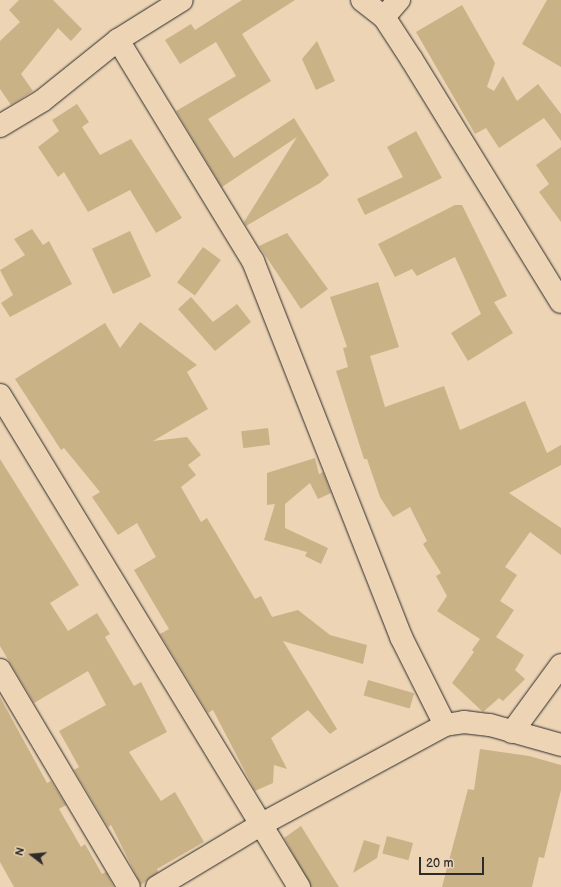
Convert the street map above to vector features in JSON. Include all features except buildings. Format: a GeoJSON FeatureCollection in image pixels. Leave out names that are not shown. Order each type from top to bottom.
{"type":"FeatureCollection","features":[{"type":"Feature","properties":{"kind":"street"},"geometry":{"type":"LineString","coordinates":[[0,126],[42,101],[118,40],[182,0]]}},
{"type":"Feature","properties":{"kind":"street"},"geometry":{"type":"LineString","coordinates":[[362,0],[384,17],[507,210],[561,302]]}},
{"type":"Feature","properties":{"kind":"street"},"geometry":{"type":"LineString","coordinates":[[384,17],[400,0]]}},
{"type":"Feature","properties":{"kind":"street"},"geometry":{"type":"LineString","coordinates":[[118,40],[253,260],[401,637],[445,725]]}},
{"type":"Feature","properties":{"kind":"street"},"geometry":{"type":"LineString","coordinates":[[0,396],[299,887]]}},
{"type":"Feature","properties":{"kind":"street"},"geometry":{"type":"LineString","coordinates":[[512,732],[561,665]]}},
{"type":"Feature","properties":{"kind":"street"},"geometry":{"type":"LineString","coordinates":[[0,670],[129,887]]}},
{"type":"Feature","properties":{"kind":"street"},"geometry":{"type":"LineString","coordinates":[[156,887],[262,824],[445,725],[464,722],[512,732],[561,745]]}}]}
